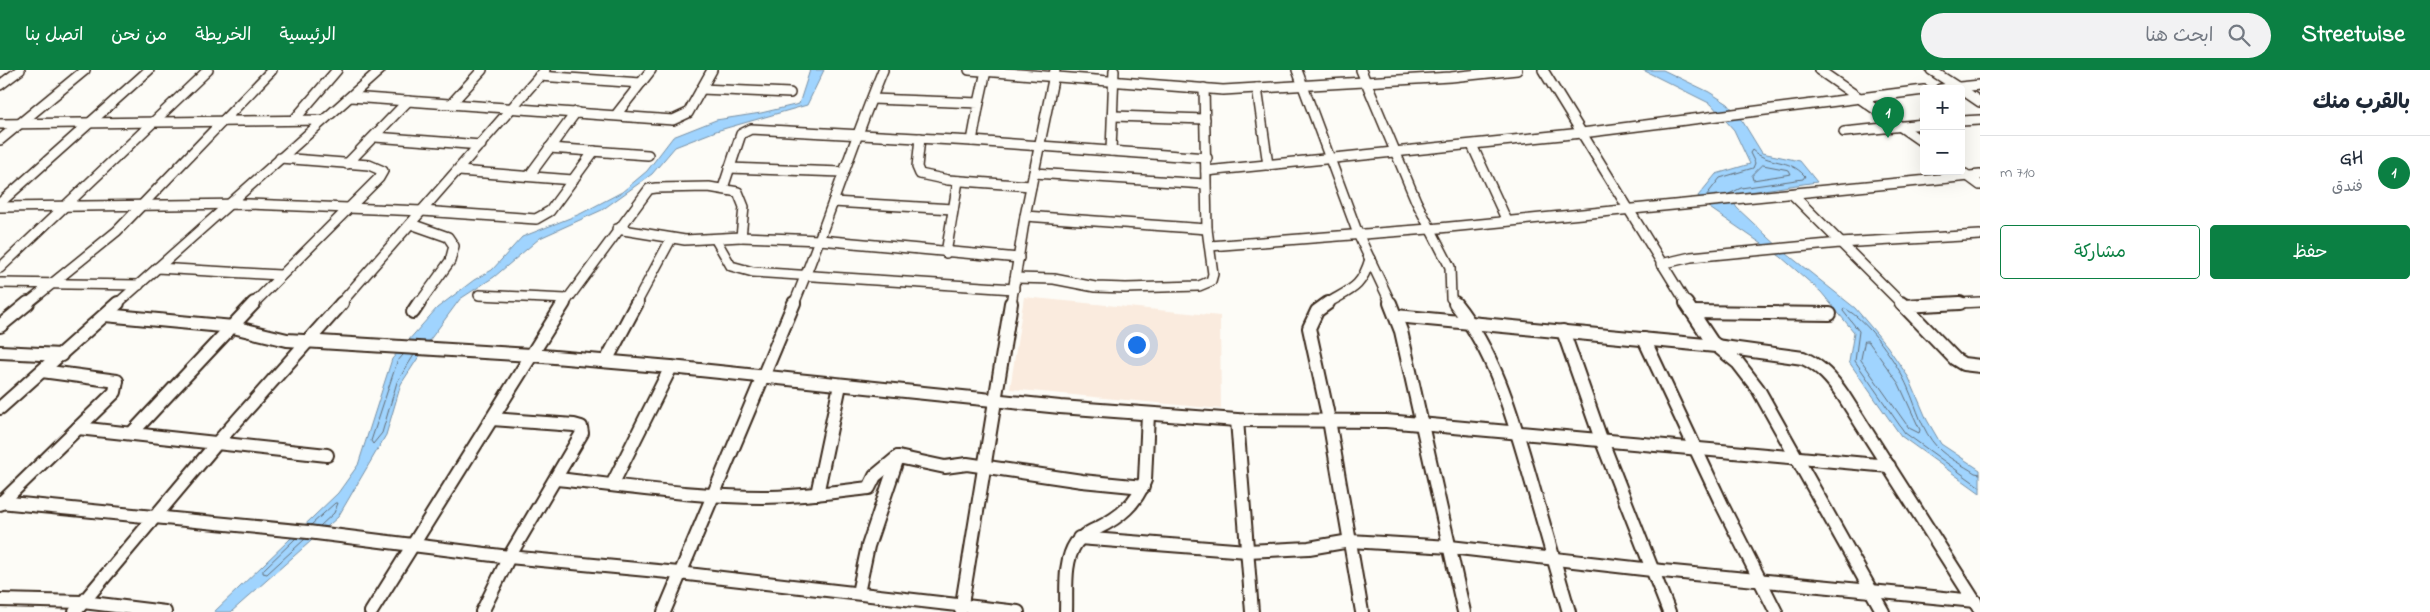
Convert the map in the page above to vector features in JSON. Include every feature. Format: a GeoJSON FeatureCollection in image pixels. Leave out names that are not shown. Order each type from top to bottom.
{"type":"FeatureCollection","features":[{"type":"Feature","properties":{"kind":"street"},"geometry":{"type":"LineString","coordinates":[[0,85],[20,70]]}},
{"type":"Feature","properties":{"kind":"street"},"geometry":{"type":"LineString","coordinates":[[0,140],[85,70]]}},
{"type":"Feature","properties":{"kind":"street"},"geometry":{"type":"LineString","coordinates":[[0,202],[93,122],[149,70]]}},
{"type":"Feature","properties":{"kind":"street"},"geometry":{"type":"LineString","coordinates":[[0,268],[208,70]]}},
{"type":"Feature","properties":{"kind":"street"},"geometry":{"type":"LineString","coordinates":[[0,326],[100,246],[143,205],[272,70]]}},
{"type":"Feature","properties":{"kind":"street"},"geometry":{"type":"LineString","coordinates":[[295,119],[337,70]]}},
{"type":"Feature","properties":{"kind":"street"},"geometry":{"type":"LineString","coordinates":[[0,408],[228,203],[380,70]]}},
{"type":"Feature","properties":{"kind":"street"},"geometry":{"type":"LineString","coordinates":[[451,104],[481,70]]}},
{"type":"Feature","properties":{"kind":"street"},"geometry":{"type":"LineString","coordinates":[[616,115],[652,70]]}},
{"type":"Feature","properties":{"kind":"street"},"geometry":{"type":"LineString","coordinates":[[351,97],[511,107],[665,120],[680,118],[688,113],[712,70]]}},
{"type":"Feature","properties":{"kind":"street"},"geometry":{"type":"LineString","coordinates":[[664,612],[820,240],[842,172],[883,70]]}},
{"type":"Feature","properties":{"kind":"street"},"geometry":{"type":"LineString","coordinates":[[969,70],[1055,73],[1112,81],[1204,88],[1302,86],[1451,77],[1517,70]]}},
{"type":"Feature","properties":{"kind":"street"},"geometry":{"type":"LineString","coordinates":[[1111,151],[1114,116],[1112,81],[1114,70]]}},
{"type":"Feature","properties":{"kind":"street"},"geometry":{"type":"LineString","coordinates":[[1297,70],[1328,159],[1358,234],[1396,316],[1423,424],[1464,612]]}},
{"type":"Feature","properties":{"kind":"street"},"geometry":{"type":"LineString","coordinates":[[1361,70],[1429,228],[1450,267],[1451,298],[1471,323],[1486,349],[1497,374],[1517,432],[1569,612]]}},
{"type":"Feature","properties":{"kind":"street"},"geometry":{"type":"LineString","coordinates":[[1543,70],[1627,210],[1692,312],[1716,346],[1738,363],[1758,389],[1884,612]]}},
{"type":"Feature","properties":{"kind":"street"},"geometry":{"type":"LineString","coordinates":[[1819,70],[1920,141]]}},
{"type":"Feature","properties":{"kind":"street"},"geometry":{"type":"LineString","coordinates":[[1931,70],[1955,85]]}},
{"type":"Feature","properties":{"kind":"street"},"geometry":{"type":"LineString","coordinates":[[972,141],[986,71]]}},
{"type":"Feature","properties":{"kind":"street"},"geometry":{"type":"LineString","coordinates":[[79,607],[217,443],[481,145],[511,107],[542,73],[641,83]]}},
{"type":"Feature","properties":{"kind":"street"},"geometry":{"type":"LineString","coordinates":[[961,608],[1031,186],[1055,73]]}},
{"type":"Feature","properties":{"kind":"street"},"geometry":{"type":"LineString","coordinates":[[1965,87],[1980,85]]}},
{"type":"Feature","properties":{"kind":"street"},"geometry":{"type":"LineString","coordinates":[[716,240],[726,259],[736,268],[753,272],[805,276],[1014,283],[1054,279],[1106,288],[1199,286],[1208,283],[1213,278],[1207,229],[1207,158],[1204,88]]}},
{"type":"Feature","properties":{"kind":"street"},"geometry":{"type":"LineString","coordinates":[[1257,88],[1268,166]]}},
{"type":"Feature","properties":{"kind":"street"},"geometry":{"type":"LineString","coordinates":[[701,89],[790,92]]}},
{"type":"Feature","properties":{"kind":"street"},"geometry":{"type":"LineString","coordinates":[[1206,171],[1582,133],[1920,90]]}},
{"type":"Feature","properties":{"kind":"street"},"geometry":{"type":"LineString","coordinates":[[1965,92],[1980,102]]}},
{"type":"Feature","properties":{"kind":"street"},"geometry":{"type":"LineString","coordinates":[[872,99],[979,103]]}},
{"type":"Feature","properties":{"kind":"street"},"geometry":{"type":"LineString","coordinates":[[346,164],[375,137],[408,101]]}},
{"type":"Feature","properties":{"kind":"street"},"geometry":{"type":"LineString","coordinates":[[529,176],[576,112]]}},
{"type":"Feature","properties":{"kind":"street"},"geometry":{"type":"LineString","coordinates":[[1114,116],[1205,119]]}},
{"type":"Feature","properties":{"kind":"street"},"geometry":{"type":"LineString","coordinates":[[0,124],[323,120]]}},
{"type":"Feature","properties":{"kind":"street"},"geometry":{"type":"LineString","coordinates":[[1965,121],[1980,120]]}},
{"type":"Feature","properties":{"kind":"street"},"geometry":{"type":"LineString","coordinates":[[1844,132],[1920,124]]}},
{"type":"Feature","properties":{"kind":"street"},"geometry":{"type":"LineString","coordinates":[[723,188],[741,134],[747,130],[793,130],[1207,158]]}},
{"type":"Feature","properties":{"kind":"street"},"geometry":{"type":"LineString","coordinates":[[375,137],[481,145]]}},
{"type":"Feature","properties":{"kind":"street"},"geometry":{"type":"LineString","coordinates":[[920,138],[917,167],[920,174],[958,181],[1031,186]]}},
{"type":"Feature","properties":{"kind":"street"},"geometry":{"type":"LineString","coordinates":[[1472,145],[1507,221]]}},
{"type":"Feature","properties":{"kind":"street"},"geometry":{"type":"LineString","coordinates":[[549,148],[648,155]]}},
{"type":"Feature","properties":{"kind":"street"},"geometry":{"type":"LineString","coordinates":[[0,207],[228,203],[422,211],[536,219],[550,211],[594,151]]}},
{"type":"Feature","properties":{"kind":"street"},"geometry":{"type":"LineString","coordinates":[[132,433],[280,275],[379,178],[383,171],[375,166],[280,158]]}},
{"type":"Feature","properties":{"kind":"street"},"geometry":{"type":"LineString","coordinates":[[729,168],[842,172]]}},
{"type":"Feature","properties":{"kind":"street"},"geometry":{"type":"LineString","coordinates":[[459,170],[573,180]]}},
{"type":"Feature","properties":{"kind":"street"},"geometry":{"type":"LineString","coordinates":[[1034,172],[1206,184]]}},
{"type":"Feature","properties":{"kind":"street"},"geometry":{"type":"LineString","coordinates":[[1965,174],[1980,175]]}},
{"type":"Feature","properties":{"kind":"street"},"geometry":{"type":"LineString","coordinates":[[1210,246],[1627,210],[1792,194],[1955,175]]}},
{"type":"Feature","properties":{"kind":"street"},"geometry":{"type":"LineString","coordinates":[[1965,175],[1980,185]]}},
{"type":"Feature","properties":{"kind":"street"},"geometry":{"type":"LineString","coordinates":[[946,253],[958,181]]}},
{"type":"Feature","properties":{"kind":"street"},"geometry":{"type":"LineString","coordinates":[[372,612],[567,299],[617,229],[649,189],[723,188],[736,191],[741,196],[745,223],[741,237]]}},
{"type":"Feature","properties":{"kind":"street"},"geometry":{"type":"LineString","coordinates":[[1792,194],[1954,359],[1963,364],[1980,366]]}},
{"type":"Feature","properties":{"kind":"street"},"geometry":{"type":"LineString","coordinates":[[833,202],[953,209]]}},
{"type":"Feature","properties":{"kind":"street"},"geometry":{"type":"LineString","coordinates":[[1026,216],[1207,229]]}},
{"type":"Feature","properties":{"kind":"street"},"geometry":{"type":"LineString","coordinates":[[411,224],[448,237],[454,246],[450,261],[413,312]]}},
{"type":"Feature","properties":{"kind":"street"},"geometry":{"type":"LineString","coordinates":[[617,229],[672,238],[716,240],[741,237],[820,240],[946,253],[1019,258]]}},
{"type":"Feature","properties":{"kind":"street"},"geometry":{"type":"LineString","coordinates":[[1661,264],[1691,257],[1840,243],[1980,235]]}},
{"type":"Feature","properties":{"kind":"street"},"geometry":{"type":"LineString","coordinates":[[606,361],[672,238]]}},
{"type":"Feature","properties":{"kind":"street"},"geometry":{"type":"LineString","coordinates":[[1362,612],[1329,420],[1309,333],[1309,322],[1324,305],[1360,283],[1366,273],[1370,259]]}},
{"type":"Feature","properties":{"kind":"street"},"geometry":{"type":"LineString","coordinates":[[157,268],[280,275]]}},
{"type":"Feature","properties":{"kind":"street"},"geometry":{"type":"LineString","coordinates":[[0,284],[139,285]]}},
{"type":"Feature","properties":{"kind":"street"},"geometry":{"type":"LineString","coordinates":[[479,295],[567,299]]}},
{"type":"Feature","properties":{"kind":"street"},"geometry":{"type":"LineString","coordinates":[[1904,306],[1980,302]]}},
{"type":"Feature","properties":{"kind":"street"},"geometry":{"type":"LineString","coordinates":[[1692,312],[1830,314]]}},
{"type":"Feature","properties":{"kind":"street"},"geometry":{"type":"LineString","coordinates":[[105,315],[233,327],[278,338],[307,341],[606,361],[762,378],[1148,414],[1237,420],[1329,420],[1423,424],[1890,466]]}},
{"type":"Feature","properties":{"kind":"street"},"geometry":{"type":"LineString","coordinates":[[1396,316],[1716,346],[1803,358],[1822,367],[1890,466],[1977,606]]}},
{"type":"Feature","properties":{"kind":"street"},"geometry":{"type":"LineString","coordinates":[[1564,331],[1601,439],[1669,612]]}},
{"type":"Feature","properties":{"kind":"street"},"geometry":{"type":"LineString","coordinates":[[1644,339],[1697,448],[1723,507],[1776,612]]}},
{"type":"Feature","properties":{"kind":"street"},"geometry":{"type":"LineString","coordinates":[[0,352],[61,354]]}},
{"type":"Feature","properties":{"kind":"street"},"geometry":{"type":"LineString","coordinates":[[612,485],[671,367]]}},
{"type":"Feature","properties":{"kind":"street"},"geometry":{"type":"LineString","coordinates":[[1,503],[115,392],[117,381],[42,371]]}},
{"type":"Feature","properties":{"kind":"street"},"geometry":{"type":"LineString","coordinates":[[817,494],[840,385]]}},
{"type":"Feature","properties":{"kind":"street"},"geometry":{"type":"LineString","coordinates":[[1066,612],[1070,555],[1079,538],[1130,508],[1143,487],[1145,480],[1148,414]]}},
{"type":"Feature","properties":{"kind":"street"},"geometry":{"type":"LineString","coordinates":[[482,612],[509,557],[582,433],[581,427],[492,419]]}},
{"type":"Feature","properties":{"kind":"street"},"geometry":{"type":"LineString","coordinates":[[1237,420],[1252,612]]}},
{"type":"Feature","properties":{"kind":"street"},"geometry":{"type":"LineString","coordinates":[[78,428],[326,455]]}},
{"type":"Feature","properties":{"kind":"street"},"geometry":{"type":"LineString","coordinates":[[557,478],[714,495],[763,497],[817,494],[869,488],[875,476],[898,457]]}},
{"type":"Feature","properties":{"kind":"street"},"geometry":{"type":"LineString","coordinates":[[898,457],[946,467],[967,464],[1082,482],[1143,487]]}},
{"type":"Feature","properties":{"kind":"street"},"geometry":{"type":"LineString","coordinates":[[858,593],[868,546],[898,457]]}},
{"type":"Feature","properties":{"kind":"street"},"geometry":{"type":"LineString","coordinates":[[1,503],[155,516],[308,532],[509,557],[858,593],[961,608],[1018,612]]}},
{"type":"Feature","properties":{"kind":"street"},"geometry":{"type":"LineString","coordinates":[[1079,538],[1247,551],[1309,548],[1350,540],[1450,547],[1652,570],[1872,590],[1977,606]]}},
{"type":"Feature","properties":{"kind":"street"},"geometry":{"type":"LineString","coordinates":[[0,600],[165,612]]}},
{"type":"Feature","properties":{"kind":"shaded area"},"geometry":{"type":"Polygon","coordinates":[[[1024,297],[1220,316],[1221,409],[1010,389],[1024,297]]]}},
{"type":"Feature","properties":{"kind":"water"},"geometry":{"type":"Polygon","coordinates":[[[810,70],[824,70],[807,105],[716,131],[675,147],[652,174],[602,210],[540,238],[494,277],[460,299],[429,341],[401,384],[386,435],[338,517],[231,612],[214,612],[338,493],[358,465],[392,359],[437,308],[474,280],[492,270],[522,237],[580,214],[622,192],[647,171],[673,137],[716,120],[761,113],[799,104],[810,70]]]}},
{"type":"Feature","properties":{"kind":"water"},"geometry":{"type":"Polygon","coordinates":[[[1643,70],[1663,70],[1709,92],[1728,104],[1743,122],[1762,153],[1800,161],[1817,182],[1743,193],[1734,195],[1732,200],[1737,208],[1782,250],[1855,308],[1887,346],[1909,378],[1927,420],[1941,444],[1980,470],[1980,493],[1901,436],[1849,362],[1854,332],[1821,292],[1781,257],[1701,202],[1698,196],[1716,174],[1750,164],[1734,130],[1711,104],[1643,70]]]}},
{"type":"Feature","properties":{"kind":"place","name":"GH"},"geometry":{"type":"Point","coordinates":[1888,138]}}]}
